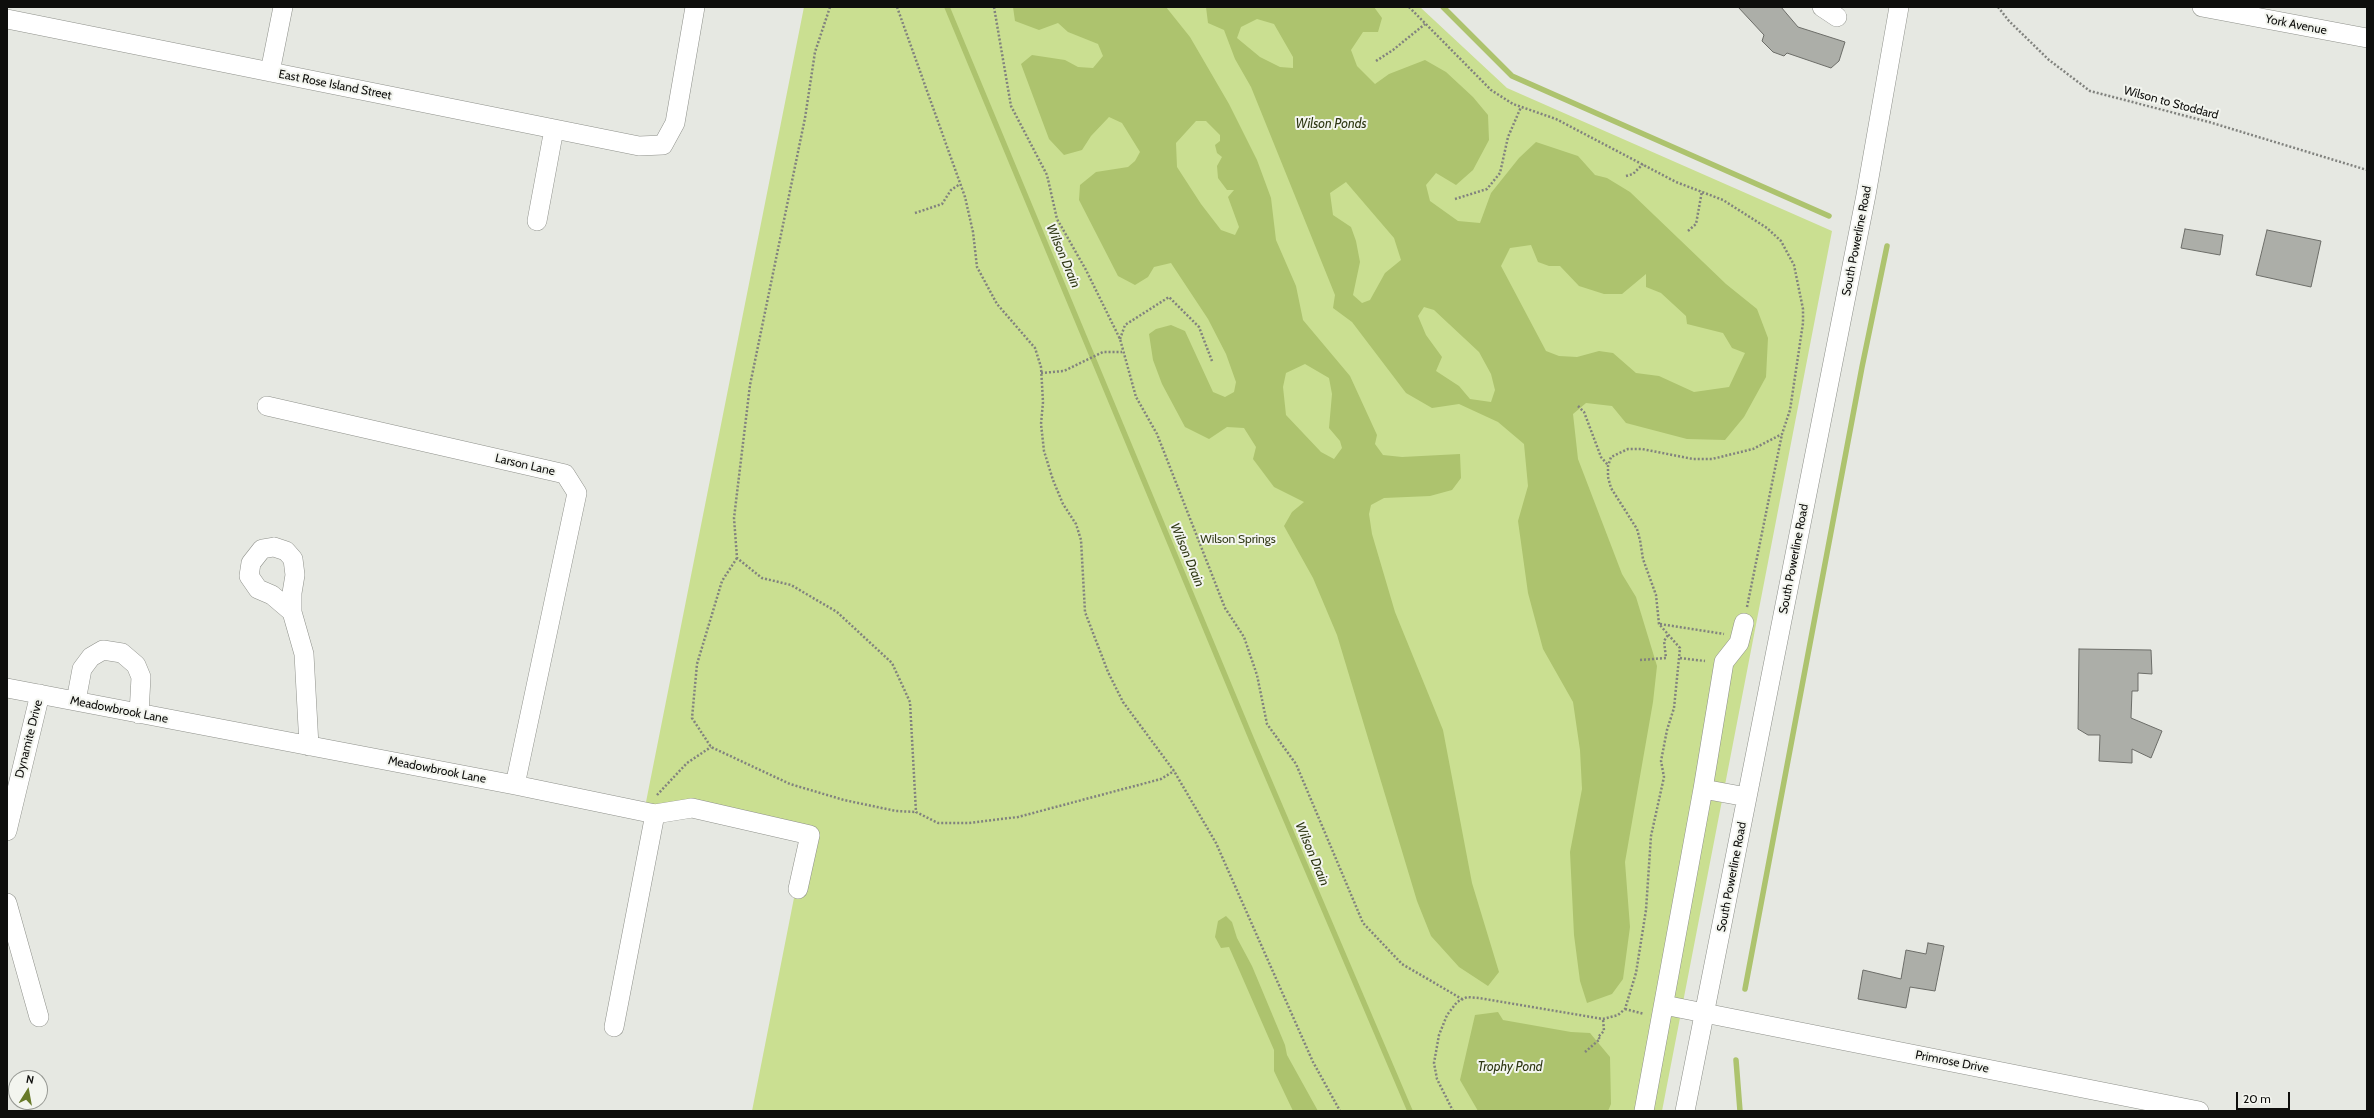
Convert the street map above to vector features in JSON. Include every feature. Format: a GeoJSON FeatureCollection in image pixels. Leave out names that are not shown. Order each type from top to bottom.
{"type":"FeatureCollection","features":[{"type":"Feature","properties":{"kind":"street"},"geometry":{"type":"LineString","coordinates":[[270,72],[283,7]]}},
{"type":"Feature","properties":{"kind":"street","name":"East Rose Island Street"},"geometry":{"type":"LineString","coordinates":[[7,18],[639,146],[663,145],[675,124],[695,7]]}},
{"type":"Feature","properties":{"kind":"street","name":"South Powerline Road"},"geometry":{"type":"LineString","coordinates":[[1685,1111],[1866,195],[1899,7]]}},
{"type":"Feature","properties":{"kind":"street","name":"York Avenue"},"geometry":{"type":"LineString","coordinates":[[2202,7],[2367,38]]}},
{"type":"Feature","properties":{"kind":"street"},"geometry":{"type":"LineString","coordinates":[[537,221],[554,129]]}},
{"type":"Feature","properties":{"kind":"street","name":"Larson Lane"},"geometry":{"type":"LineString","coordinates":[[267,406],[565,474],[577,493],[515,785]]}},
{"type":"Feature","properties":{"kind":"street"},"geometry":{"type":"LineString","coordinates":[[292,612],[304,654],[309,746]]}},
{"type":"Feature","properties":{"kind":"street"},"geometry":{"type":"LineString","coordinates":[[1644,1111],[1703,789],[1724,662],[1739,643],[1744,623]]}},
{"type":"Feature","properties":{"kind":"street"},"geometry":{"type":"LineString","coordinates":[[76,701],[82,669],[91,656],[103,650],[122,653],[136,665],[142,677],[139,714]]}},
{"type":"Feature","properties":{"kind":"street","name":"Meadowbrook Lane"},"geometry":{"type":"LineString","coordinates":[[7,688],[515,785],[648,813]]}},
{"type":"Feature","properties":{"kind":"street","name":"Dynamite Drive"},"geometry":{"type":"LineString","coordinates":[[7,831],[40,694]]}},
{"type":"Feature","properties":{"kind":"street"},"geometry":{"type":"LineString","coordinates":[[1703,789],[1747,797]]}},
{"type":"Feature","properties":{"kind":"street"},"geometry":{"type":"LineString","coordinates":[[614,1027],[648,813],[692,808],[810,836],[798,889]]}},
{"type":"Feature","properties":{"kind":"street"},"geometry":{"type":"LineString","coordinates":[[7,903],[39,1017]]}},
{"type":"Feature","properties":{"kind":"street","name":"Primrose Drive"},"geometry":{"type":"LineString","coordinates":[[1664,1005],[2199,1111]]}},
{"type":"Feature","properties":{"kind":"path"},"geometry":{"type":"LineString","coordinates":[[830,7],[815,52],[805,118],[750,385],[734,518],[737,558],[722,581],[697,664],[692,718],[711,747],[790,784],[844,800],[896,811],[916,812],[938,823],[969,823],[1018,817],[1161,779],[1174,771]]}},
{"type":"Feature","properties":{"kind":"path"},"geometry":{"type":"LineString","coordinates":[[897,7],[960,184],[973,232],[977,267],[997,304],[1035,348],[1041,373],[1043,402],[1041,424],[1044,451],[1053,480],[1063,504],[1076,524],[1081,540],[1085,612],[1108,672],[1123,702],[1174,771],[1216,844],[1313,1062],[1340,1111]]}},
{"type":"Feature","properties":{"kind":"path"},"geometry":{"type":"LineString","coordinates":[[994,7],[1010,106],[1047,175],[1057,219],[1086,270],[1120,339],[1122,352],[1136,397],[1157,434],[1225,608],[1244,637],[1257,675],[1267,724],[1296,764],[1363,923],[1402,964],[1462,1000]]}},
{"type":"Feature","properties":{"kind":"path"},"geometry":{"type":"LineString","coordinates":[[1409,7],[1491,90],[1520,107],[1556,119],[1676,182],[1723,200],[1767,228],[1781,241],[1794,265],[1800,290],[1803,323],[1790,410],[1782,434],[1744,623],[1738,630],[1729,635],[1659,624]]}},
{"type":"Feature","properties":{"kind":"path","name":"Wilson to Stoddard"},"geometry":{"type":"LineString","coordinates":[[1998,7],[2009,21],[2049,60],[2090,91],[2209,122],[2367,170]]}},
{"type":"Feature","properties":{"kind":"path"},"geometry":{"type":"LineString","coordinates":[[1376,61],[1394,50],[1425,24]]}},
{"type":"Feature","properties":{"kind":"path"},"geometry":{"type":"LineString","coordinates":[[1455,199],[1487,189],[1500,173],[1508,137],[1520,107]]}},
{"type":"Feature","properties":{"kind":"path"},"geometry":{"type":"LineString","coordinates":[[1626,176],[1633,174],[1643,164]]}},
{"type":"Feature","properties":{"kind":"path"},"geometry":{"type":"LineString","coordinates":[[915,213],[942,204],[951,190],[960,184]]}},
{"type":"Feature","properties":{"kind":"path"},"geometry":{"type":"LineString","coordinates":[[1688,231],[1696,224],[1702,191]]}},
{"type":"Feature","properties":{"kind":"path"},"geometry":{"type":"LineString","coordinates":[[1120,339],[1125,326],[1169,297],[1199,327],[1212,361]]}},
{"type":"Feature","properties":{"kind":"path"},"geometry":{"type":"LineString","coordinates":[[1041,373],[1064,371],[1102,353],[1122,352]]}},
{"type":"Feature","properties":{"kind":"path"},"geometry":{"type":"LineString","coordinates":[[1578,406],[1584,412],[1601,457],[1608,466]]}},
{"type":"Feature","properties":{"kind":"path"},"geometry":{"type":"LineString","coordinates":[[1453,1111],[1437,1079],[1434,1062],[1439,1035],[1447,1015],[1457,1002],[1467,997],[1479,998],[1603,1019],[1618,1015],[1625,1009],[1636,973],[1648,895],[1651,836],[1664,777],[1661,761],[1667,730],[1674,708],[1680,648],[1674,638],[1668,635],[1659,624],[1656,595],[1644,559],[1636,528],[1611,488],[1608,478],[1608,466],[1611,457],[1628,449],[1642,449],[1693,459],[1712,459],[1753,449],[1782,434]]}},
{"type":"Feature","properties":{"kind":"path"},"geometry":{"type":"LineString","coordinates":[[737,558],[762,578],[791,585],[837,612],[892,664],[910,702],[916,812]]}},
{"type":"Feature","properties":{"kind":"path"},"geometry":{"type":"LineString","coordinates":[[1640,660],[1666,658],[1664,641],[1668,635]]}},
{"type":"Feature","properties":{"kind":"path"},"geometry":{"type":"LineString","coordinates":[[1680,658],[1724,662]]}},
{"type":"Feature","properties":{"kind":"path"},"geometry":{"type":"LineString","coordinates":[[648,813],[687,763],[711,747]]}},
{"type":"Feature","properties":{"kind":"path"},"geometry":{"type":"LineString","coordinates":[[1585,1052],[1600,1039],[1598,1037],[1604,1031],[1603,1019]]}},
{"type":"Feature","properties":{"kind":"green space","name":"Wilson Springs"},"geometry":{"type":"Polygon","coordinates":[[[804,7],[1420,7],[1507,88],[1832,231],[1662,1111],[752,1111],[806,837],[645,807],[804,7]]]}},
{"type":"Feature","properties":{"kind":"water"},"geometry":{"type":"Polygon","coordinates":[[[1013,7],[1166,7],[1190,37],[1229,104],[1257,160],[1271,198],[1276,240],[1296,286],[1303,320],[1350,376],[1377,435],[1375,444],[1383,455],[1402,457],[1460,454],[1461,478],[1452,490],[1430,496],[1384,498],[1371,505],[1369,514],[1372,534],[1395,612],[1443,730],[1472,883],[1499,972],[1488,986],[1459,967],[1431,936],[1417,901],[1337,635],[1313,578],[1284,526],[1292,512],[1304,502],[1274,487],[1253,459],[1256,447],[1244,428],[1227,427],[1209,439],[1185,427],[1162,384],[1153,360],[1149,334],[1156,329],[1171,325],[1185,331],[1213,392],[1225,397],[1234,392],[1236,382],[1226,354],[1208,319],[1171,263],[1154,267],[1148,277],[1135,285],[1118,276],[1079,200],[1080,185],[1096,172],[1128,167],[1135,161],[1140,152],[1122,123],[1109,117],[1091,136],[1082,150],[1064,155],[1049,139],[1021,64],[1032,55],[1065,60],[1078,67],[1093,68],[1103,56],[1098,44],[1068,32],[1058,23],[1039,30],[1015,21],[1013,7]],[[1196,121],[1176,143],[1177,167],[1201,204],[1221,230],[1235,235],[1239,227],[1228,197],[1234,190],[1227,190],[1218,178],[1217,166],[1222,157],[1217,153],[1215,145],[1220,141],[1220,135],[1206,121],[1196,121]],[[1305,364],[1286,373],[1283,387],[1286,415],[1321,452],[1334,459],[1342,448],[1340,441],[1329,428],[1332,394],[1329,378],[1305,364]]]}},
{"type":"Feature","properties":{"kind":"water","name":"Wilson Ponds"},"geometry":{"type":"Polygon","coordinates":[[[1206,7],[1374,7],[1382,18],[1378,32],[1363,32],[1351,50],[1357,66],[1375,84],[1389,74],[1425,60],[1446,72],[1473,97],[1488,115],[1489,140],[1473,170],[1456,185],[1436,173],[1426,185],[1430,201],[1458,221],[1480,223],[1491,193],[1519,158],[1536,142],[1578,156],[1595,175],[1607,178],[1630,192],[1726,284],[1757,309],[1768,338],[1766,377],[1744,417],[1725,440],[1687,439],[1626,423],[1612,406],[1586,403],[1573,414],[1578,459],[1622,574],[1636,597],[1657,666],[1653,702],[1625,862],[1630,927],[1623,979],[1612,994],[1587,1003],[1580,981],[1574,935],[1570,852],[1582,789],[1580,750],[1573,702],[1543,649],[1528,593],[1518,521],[1528,486],[1524,444],[1498,422],[1459,404],[1432,408],[1406,393],[1352,322],[1333,308],[1335,295],[1251,87],[1235,59],[1224,30],[1208,23],[1206,7]],[[1257,19],[1241,27],[1237,38],[1260,57],[1280,67],[1293,68],[1293,57],[1274,24],[1257,19]],[[1346,182],[1330,193],[1333,215],[1351,227],[1356,241],[1360,262],[1353,295],[1362,303],[1370,300],[1385,273],[1401,260],[1394,238],[1346,182]],[[1531,245],[1510,248],[1501,266],[1546,351],[1559,356],[1577,357],[1599,351],[1613,353],[1636,373],[1659,376],[1694,392],[1729,387],[1745,353],[1732,348],[1723,333],[1687,324],[1686,316],[1661,293],[1646,287],[1646,274],[1622,294],[1604,294],[1579,286],[1560,266],[1549,266],[1538,262],[1531,245]],[[1424,307],[1418,316],[1426,335],[1442,357],[1436,371],[1459,386],[1470,399],[1491,402],[1495,390],[1491,374],[1479,352],[1434,310],[1424,307]]]}},
{"type":"Feature","properties":{"kind":"water"},"geometry":{"type":"Polygon","coordinates":[[[1226,916],[1232,922],[1237,938],[1252,966],[1285,1045],[1287,1055],[1318,1111],[1293,1111],[1274,1071],[1274,1050],[1229,947],[1221,948],[1215,937],[1218,921],[1226,916]]]}},
{"type":"Feature","properties":{"kind":"water","name":"Trophy Pond"},"geometry":{"type":"Polygon","coordinates":[[[1498,1012],[1503,1020],[1571,1032],[1590,1033],[1610,1057],[1611,1104],[1608,1111],[1478,1111],[1460,1080],[1475,1015],[1498,1012]]]}},
{"type":"Feature","properties":{"kind":"building"},"geometry":{"type":"Polygon","coordinates":[[[1738,7],[1781,7],[1798,27],[1845,42],[1839,61],[1831,68],[1787,53],[1784,56],[1773,52],[1762,41],[1764,35],[1738,7]]]}},
{"type":"Feature","properties":{"kind":"building"},"geometry":{"type":"Polygon","coordinates":[[[2185,229],[2223,235],[2220,255],[2181,248],[2185,229]]]}},
{"type":"Feature","properties":{"kind":"building"},"geometry":{"type":"Polygon","coordinates":[[[2267,230],[2321,241],[2311,287],[2256,275],[2267,230]]]}},
{"type":"Feature","properties":{"kind":"building"},"geometry":{"type":"Polygon","coordinates":[[[2079,649],[2151,650],[2152,674],[2138,673],[2138,691],[2132,691],[2131,718],[2162,731],[2151,758],[2132,749],[2132,763],[2099,761],[2100,735],[2088,735],[2078,729],[2079,649]]]}},
{"type":"Feature","properties":{"kind":"building"},"geometry":{"type":"Polygon","coordinates":[[[1928,943],[1944,946],[1935,991],[1910,987],[1906,1008],[1858,999],[1863,970],[1901,979],[1906,950],[1926,954],[1928,943]]]}},
{"type":"Feature","properties":{"kind":"waterway","name":"Wilson Drain"},"geometry":{"type":"LineString","coordinates":[[947,7],[1251,738],[1410,1111]]}},
{"type":"Feature","properties":{"kind":"waterway"},"geometry":{"type":"LineString","coordinates":[[1443,7],[1512,76],[1829,216]]}},
{"type":"Feature","properties":{"kind":"waterway"},"geometry":{"type":"LineString","coordinates":[[1745,989],[1862,367],[1887,246]]}},
{"type":"Feature","properties":{"kind":"waterway"},"geometry":{"type":"LineString","coordinates":[[1736,1060],[1740,1111]]}}]}
